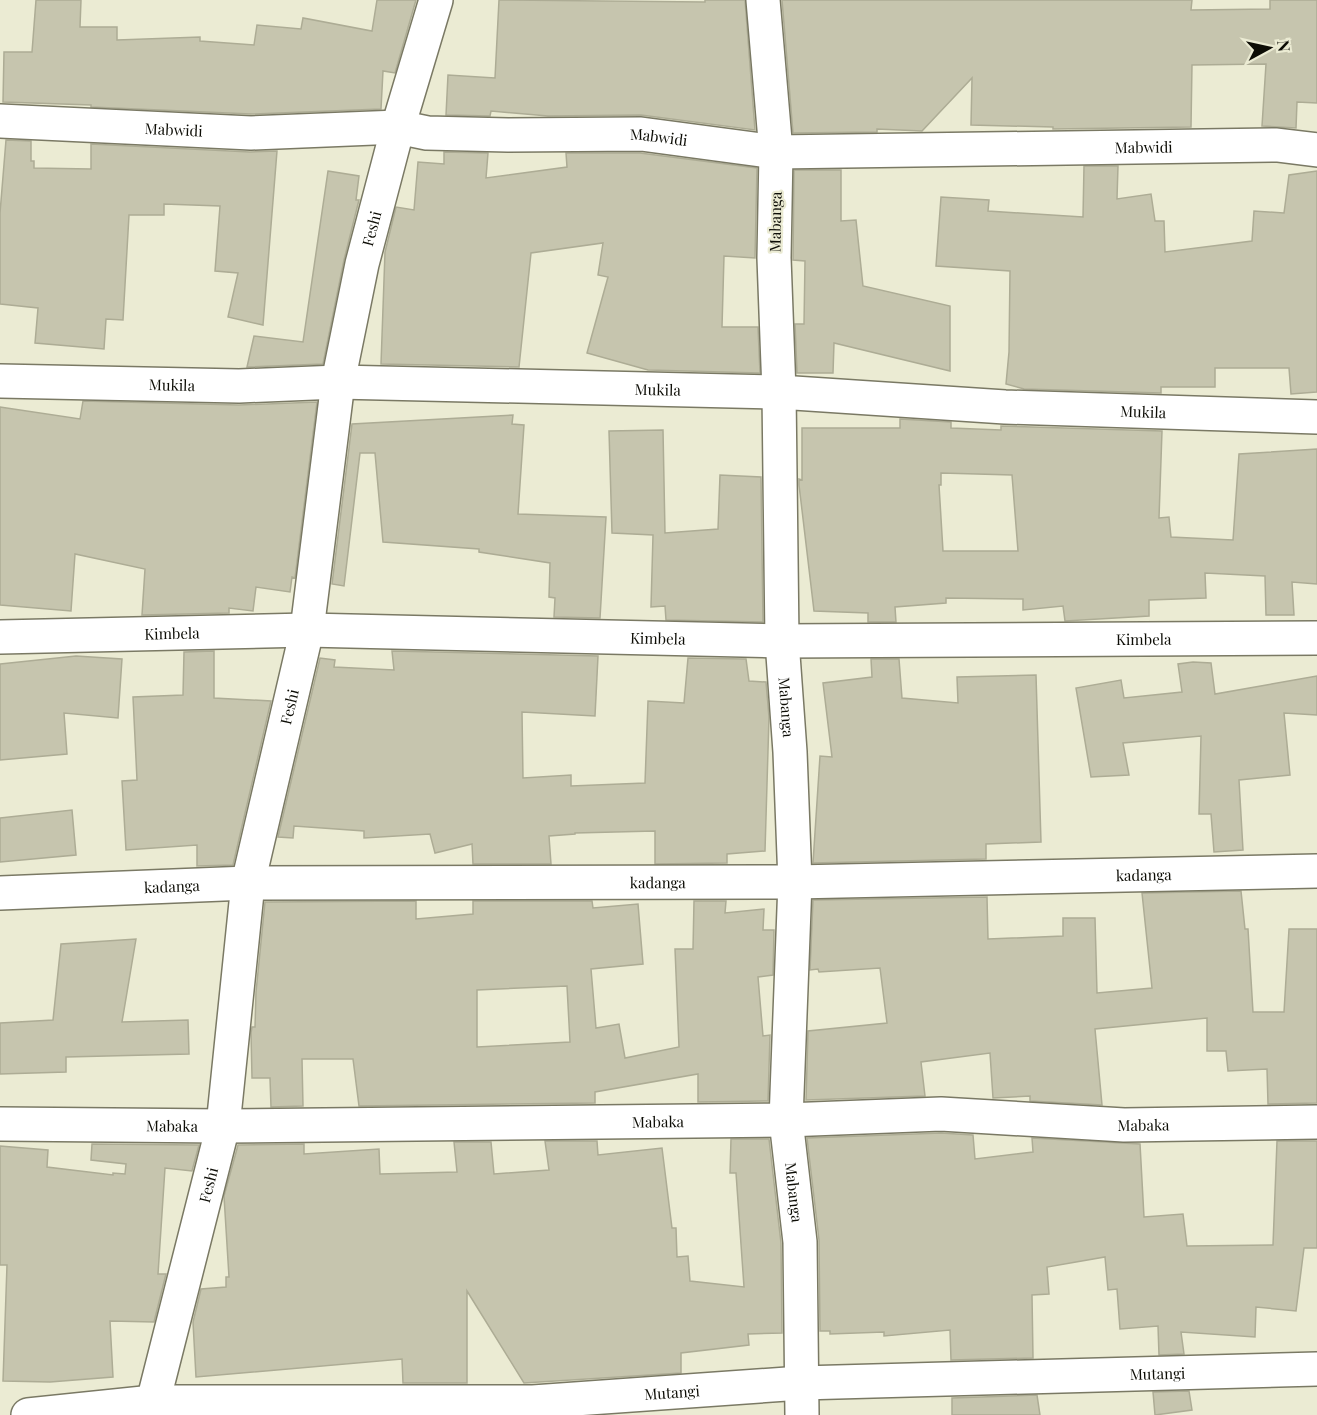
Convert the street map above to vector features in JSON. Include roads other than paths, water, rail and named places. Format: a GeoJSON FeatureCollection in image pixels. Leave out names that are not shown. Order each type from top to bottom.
{"type":"FeatureCollection","features":[{"type":"Feature","properties":{"kind":"street","name":"Feshi"},"geometry":{"type":"LineString","coordinates":[[152,1409],[223,1126],[248,883],[308,630],[338,382],[362,264],[398,127],[436,0]]}},
{"type":"Feature","properties":{"kind":"street","name":"Mabanga"},"geometry":{"type":"LineString","coordinates":[[763,0],[776,152],[774,258],[779,392],[782,641],[790,752],[795,882],[786,1120],[800,1242],[802,1415]]}},
{"type":"Feature","properties":{"kind":"street","name":"Mabwidi"},"geometry":{"type":"LineString","coordinates":[[0,121],[251,133],[398,127],[438,133],[641,134],[776,152],[1277,145],[1317,150]]}},
{"type":"Feature","properties":{"kind":"street","name":"Mukila"},"geometry":{"type":"LineString","coordinates":[[0,381],[239,386],[338,382],[779,392],[1005,407],[1317,417]]}},
{"type":"Feature","properties":{"kind":"street","name":"Kimbela"},"geometry":{"type":"LineString","coordinates":[[0,637],[308,630],[782,641],[1317,638]]}},
{"type":"Feature","properties":{"kind":"street","name":"kadanga"},"geometry":{"type":"LineString","coordinates":[[0,893],[248,883],[795,882],[1317,871]]}},
{"type":"Feature","properties":{"kind":"street","name":"Mabaka"},"geometry":{"type":"LineString","coordinates":[[0,1124],[223,1126],[786,1120],[941,1114],[1124,1125],[1317,1122]]}},
{"type":"Feature","properties":{"kind":"street","name":"Mutangi"},"geometry":{"type":"LineString","coordinates":[[28,1415],[152,1409],[533,1402],[801,1383],[1317,1369]]}}]}
